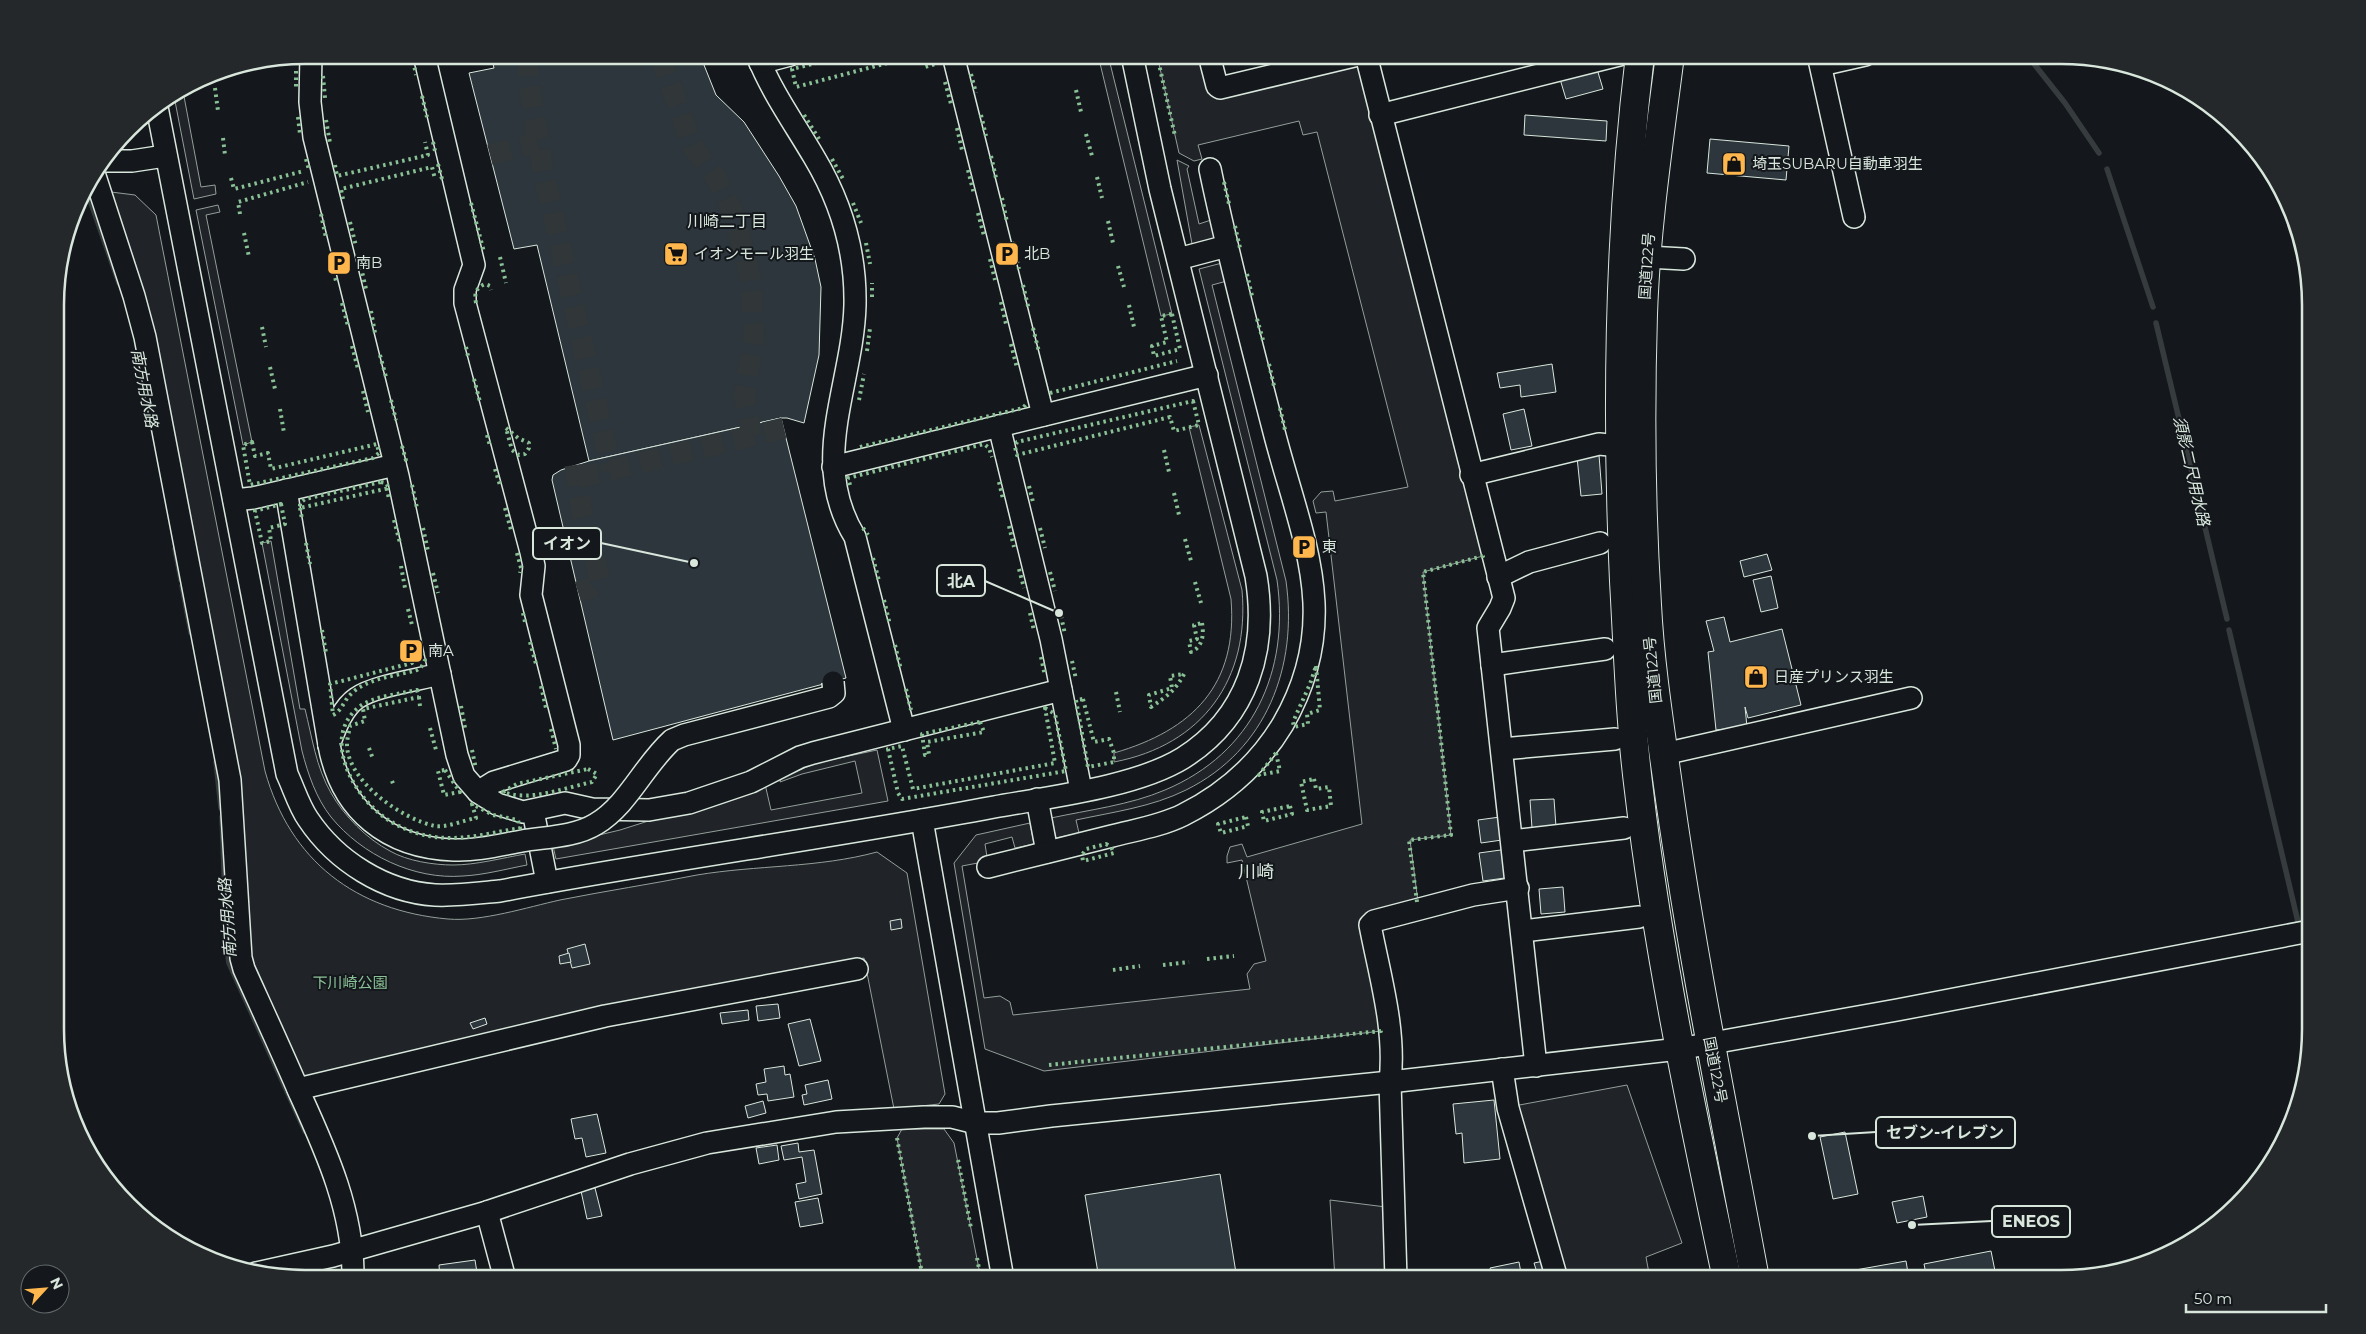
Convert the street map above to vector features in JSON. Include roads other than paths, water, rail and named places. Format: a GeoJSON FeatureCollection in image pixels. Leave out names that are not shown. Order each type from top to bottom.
{"type":"FeatureCollection","features":[{"type":"Feature","properties":{"kind":"highway","name":"国道122号"},"geometry":{"type":"LineString","coordinates":[[1639,64],[1634,103],[1623,277],[1620,446],[1631,717],[1651,879],[1679,1049],[1725,1270]]}},
{"type":"Feature","properties":{"kind":"highway","name":"国道122号"},"geometry":{"type":"LineString","coordinates":[[1669,64],[1652,191],[1643,353],[1643,509],[1647,608],[1681,877],[1710,1043],[1753,1270]]}},
{"type":"Feature","properties":{"kind":"street"},"geometry":{"type":"LineString","coordinates":[[311,64],[310,102],[314,137],[395,465],[458,758],[464,776],[478,792],[497,804],[524,812],[565,803],[592,809],[649,810],[689,803],[751,782],[800,757],[1061,690]]}},
{"type":"Feature","properties":{"kind":"street"},"geometry":{"type":"LineString","coordinates":[[426,64],[474,265],[465,290],[465,303],[531,552],[534,566],[531,595],[569,745],[569,755],[566,760],[503,778],[478,792]]}},
{"type":"Feature","properties":{"kind":"street"},"geometry":{"type":"LineString","coordinates":[[760,64],[770,86],[817,161],[835,198],[848,236],[855,296],[853,338],[834,428],[833,467],[840,509],[855,537],[904,730]]}},
{"type":"Feature","properties":{"kind":"street"},"geometry":{"type":"LineString","coordinates":[[955,64],[1043,415]]}},
{"type":"Feature","properties":{"kind":"street"},"geometry":{"type":"LineString","coordinates":[[158,114],[288,774],[307,817],[317,832],[332,849],[351,864],[374,877],[413,892],[458,895],[500,891],[922,820],[1081,790],[1145,775],[1184,758],[1225,720],[1236,704],[1254,666],[1261,629],[1261,603],[1256,576],[1160,188],[1134,64]]}},
{"type":"Feature","properties":{"kind":"street"},"geometry":{"type":"LineString","coordinates":[[1211,64],[1217,86],[1220,88],[1320,64]]}},
{"type":"Feature","properties":{"kind":"street"},"geometry":{"type":"LineString","coordinates":[[1368,64],[1471,475],[1504,598],[1488,628],[1523,931],[1536,1066]]}},
{"type":"Feature","properties":{"kind":"street"},"geometry":{"type":"LineString","coordinates":[[1380,115],[1583,64]]}},
{"type":"Feature","properties":{"kind":"street"},"geometry":{"type":"LineString","coordinates":[[1820,64],[1854,217]]}},
{"type":"Feature","properties":{"kind":"street"},"geometry":{"type":"LineString","coordinates":[[112,161],[132,161],[165,156]]}},
{"type":"Feature","properties":{"kind":"street"},"geometry":{"type":"LineString","coordinates":[[988,867],[1154,825],[1182,816],[1218,794],[1243,775],[1268,747],[1291,710],[1307,669],[1315,630],[1315,603],[1306,548],[1277,444],[1227,246],[1210,169]]}},
{"type":"Feature","properties":{"kind":"street"},"geometry":{"type":"LineString","coordinates":[[97,182],[134,296],[145,337],[230,780],[241,958],[244,969],[326,1153],[343,1203],[352,1238],[352,1270]]}},
{"type":"Feature","properties":{"kind":"street"},"geometry":{"type":"LineString","coordinates":[[1178,259],[1227,246]]}},
{"type":"Feature","properties":{"kind":"street"},"geometry":{"type":"LineString","coordinates":[[1647,257],[1684,259]]}},
{"type":"Feature","properties":{"kind":"street"},"geometry":{"type":"LineString","coordinates":[[833,467],[1207,375]]}},
{"type":"Feature","properties":{"kind":"street"},"geometry":{"type":"LineString","coordinates":[[999,426],[1061,690],[1081,790]]}},
{"type":"Feature","properties":{"kind":"street"},"geometry":{"type":"LineString","coordinates":[[1471,475],[1599,444],[1620,446]]}},
{"type":"Feature","properties":{"kind":"street"},"geometry":{"type":"LineString","coordinates":[[234,500],[253,498],[395,465]]}},
{"type":"Feature","properties":{"kind":"street"},"geometry":{"type":"LineString","coordinates":[[286,490],[318,669],[329,745],[336,774],[360,812],[377,828],[399,840],[430,848],[467,850],[573,833],[593,826],[610,814],[672,740],[684,735],[829,697],[834,693],[832,682]]}},
{"type":"Feature","properties":{"kind":"street"},"geometry":{"type":"LineString","coordinates":[[1498,578],[1529,562],[1600,543]]}},
{"type":"Feature","properties":{"kind":"street"},"geometry":{"type":"LineString","coordinates":[[1492,665],[1604,649]]}},
{"type":"Feature","properties":{"kind":"street"},"geometry":{"type":"LineString","coordinates":[[329,745],[341,717],[355,699],[368,692],[440,674]]}},
{"type":"Feature","properties":{"kind":"street"},"geometry":{"type":"LineString","coordinates":[[1664,754],[1911,698]]}},
{"type":"Feature","properties":{"kind":"street"},"geometry":{"type":"LineString","coordinates":[[1502,749],[1615,739]]}},
{"type":"Feature","properties":{"kind":"street"},"geometry":{"type":"LineString","coordinates":[[1037,799],[1047,852]]}},
{"type":"Feature","properties":{"kind":"street"},"geometry":{"type":"LineString","coordinates":[[533,811],[547,882]]}},
{"type":"Feature","properties":{"kind":"street"},"geometry":{"type":"LineString","coordinates":[[922,820],[1001,1270]]}},
{"type":"Feature","properties":{"kind":"street"},"geometry":{"type":"LineString","coordinates":[[1512,841],[1624,828]]}},
{"type":"Feature","properties":{"kind":"street"},"geometry":{"type":"LineString","coordinates":[[1396,1270],[1390,1082],[1393,1057],[1391,1026],[1370,925],[1374,921],[1473,894],[1518,888]]}},
{"type":"Feature","properties":{"kind":"street"},"geometry":{"type":"LineString","coordinates":[[1523,931],[1639,917]]}},
{"type":"Feature","properties":{"kind":"street"},"geometry":{"type":"LineString","coordinates":[[276,1268],[310,1262],[487,1212],[630,1164],[716,1142],[836,1122],[952,1117],[976,1123],[998,1123],[1390,1082],[1679,1049],[1897,1010],[2302,933]]}},
{"type":"Feature","properties":{"kind":"street"},"geometry":{"type":"LineString","coordinates":[[298,1089],[605,1016],[857,969]]}},
{"type":"Feature","properties":{"kind":"street"},"geometry":{"type":"LineString","coordinates":[[1502,1069],[1508,1108],[1554,1270]]}},
{"type":"Feature","properties":{"kind":"street"},"geometry":{"type":"LineString","coordinates":[[487,1212],[503,1270]]}},
{"type":"Feature","properties":{"kind":"waterway","name":"須影二尺用水路"},"geometry":{"type":"LineString","coordinates":[[2034,64],[2065,103],[2099,153]]}},
{"type":"Feature","properties":{"kind":"waterway","name":"須影二尺用水路"},"geometry":{"type":"LineString","coordinates":[[2107,169],[2153,307]]}},
{"type":"Feature","properties":{"kind":"waterway","name":"南方用水路"},"geometry":{"type":"LineString","coordinates":[[90,200],[119,283]]}},
{"type":"Feature","properties":{"kind":"waterway","name":"須影二尺用水路"},"geometry":{"type":"LineString","coordinates":[[2156,323],[2227,619]]}},
{"type":"Feature","properties":{"kind":"waterway","name":"南方用水路"},"geometry":{"type":"LineString","coordinates":[[175,549],[181,580]]}},
{"type":"Feature","properties":{"kind":"waterway","name":"南方用水路"},"geometry":{"type":"LineString","coordinates":[[182,586],[191,633]]}},
{"type":"Feature","properties":{"kind":"waterway","name":"須影二尺用水路"},"geometry":{"type":"LineString","coordinates":[[2229,630],[2298,922]]}},
{"type":"Feature","properties":{"kind":"waterway","name":"南方用水路"},"geometry":{"type":"LineString","coordinates":[[216,762],[221,808]]}},
{"type":"Feature","properties":{"kind":"waterway","name":"南方用水路"},"geometry":{"type":"LineString","coordinates":[[222,817],[229,963],[305,1131]]}},
{"type":"Feature","properties":{"kind":"tunnel"},"geometry":{"type":"LineString","coordinates":[[528,64],[528,77],[543,170],[611,470]]}},
{"type":"Feature","properties":{"kind":"tunnel"},"geometry":{"type":"LineString","coordinates":[[663,64],[692,146],[716,178],[735,217],[751,280],[754,337],[744,396],[752,436]]}},
{"type":"Feature","properties":{"kind":"tunnel"},"geometry":{"type":"LineString","coordinates":[[490,155],[538,142]]}},
{"type":"Feature","properties":{"kind":"tunnel"},"geometry":{"type":"LineString","coordinates":[[578,478],[784,428]]}},
{"type":"Feature","properties":{"kind":"tunnel"},"geometry":{"type":"LineString","coordinates":[[575,465],[582,513],[600,580],[591,588],[578,592]]}},
{"type":"Feature","properties":{"kind":"place","name":"埼玉SUBARU自動車羽生"},"geometry":{"type":"Point","coordinates":[1734,164]}},
{"type":"Feature","properties":{"kind":"place","name":"イオンモール羽生"},"geometry":{"type":"Point","coordinates":[676,254]}},
{"type":"Feature","properties":{"kind":"place","name":"北B"},"geometry":{"type":"Point","coordinates":[1007,254]}},
{"type":"Feature","properties":{"kind":"place","name":"南B"},"geometry":{"type":"Point","coordinates":[339,263]}},
{"type":"Feature","properties":{"kind":"place","name":"東"},"geometry":{"type":"Point","coordinates":[1304,547]}},
{"type":"Feature","properties":{"kind":"place","name":"イオン"},"geometry":{"type":"Point","coordinates":[694,563]}},
{"type":"Feature","properties":{"kind":"place","name":"北A"},"geometry":{"type":"Point","coordinates":[1059,613]}},
{"type":"Feature","properties":{"kind":"place","name":"南A"},"geometry":{"type":"Point","coordinates":[411,651]}},
{"type":"Feature","properties":{"kind":"place","name":"日産プリンス羽生"},"geometry":{"type":"Point","coordinates":[1756,677]}},
{"type":"Feature","properties":{"kind":"place","name":"セブン-イレブン"},"geometry":{"type":"Point","coordinates":[1812,1136]}},
{"type":"Feature","properties":{"kind":"place","name":"ENEOS"},"geometry":{"type":"Point","coordinates":[1912,1225]}},
{"type":"Feature","properties":{"kind":"district","name":"川崎二丁目"},"geometry":{"type":"Point","coordinates":[727,221]}},
{"type":"Feature","properties":{"kind":"district","name":"川崎"},"geometry":{"type":"Point","coordinates":[1256,872]}},
{"type":"Feature","properties":{"kind":"park label","name":"下川崎公園"},"geometry":{"type":"Point","coordinates":[350,983]}}]}
